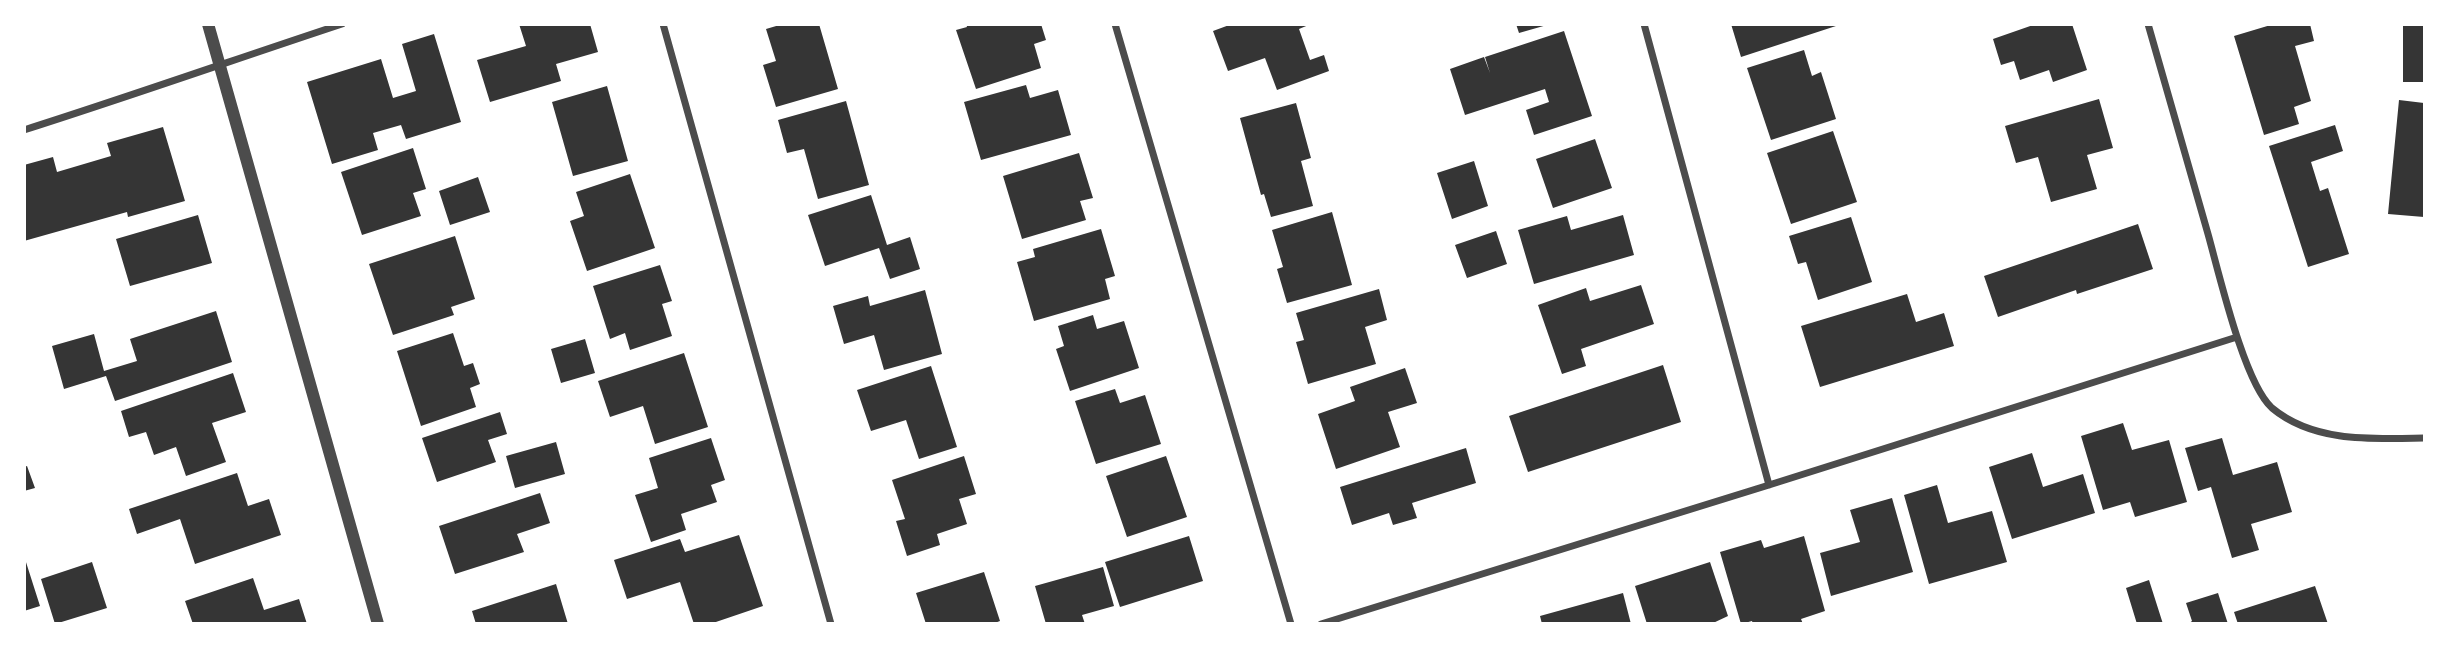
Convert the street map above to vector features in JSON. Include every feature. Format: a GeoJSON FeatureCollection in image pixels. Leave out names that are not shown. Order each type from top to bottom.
{"type":"FeatureCollection","features":[{"type":"Feature","properties":{"kind":"street"},"geometry":{"type":"LineString","coordinates":[[208,24],[379,624]]}},
{"type":"Feature","properties":{"kind":"street"},"geometry":{"type":"LineString","coordinates":[[24,130],[342,24]]}},
{"type":"Feature","properties":{"kind":"street"},"geometry":{"type":"LineString","coordinates":[[663,24],[831,624]]}},
{"type":"Feature","properties":{"kind":"street"},"geometry":{"type":"LineString","coordinates":[[1115,24],[1291,624]]}},
{"type":"Feature","properties":{"kind":"street"},"geometry":{"type":"LineString","coordinates":[[1644,24],[1769,485]]}},
{"type":"Feature","properties":{"kind":"street"},"geometry":{"type":"LineString","coordinates":[[2148,24],[2237,337],[2257,388],[2271,407],[2304,427],[2325,434],[2379,439],[2424,438]]}},
{"type":"Feature","properties":{"kind":"street"},"geometry":{"type":"LineString","coordinates":[[1321,624],[2237,337]]}},
{"type":"Feature","properties":{"kind":"building"},"geometry":{"type":"Polygon","coordinates":[[[519,24],[590,24],[598,52],[556,64],[561,81],[490,102],[477,60],[526,46],[519,24]]]}},
{"type":"Feature","properties":{"kind":"building"},"geometry":{"type":"Polygon","coordinates":[[[783,24],[819,24],[838,89],[776,107],[763,65],[776,61],[766,29],[783,24]]]}},
{"type":"Feature","properties":{"kind":"building"},"geometry":{"type":"Polygon","coordinates":[[[966,24],[1041,24],[1046,40],[1034,44],[1041,68],[976,89],[956,30],[967,27],[966,24]]]}},
{"type":"Feature","properties":{"kind":"building"},"geometry":{"type":"Polygon","coordinates":[[[1232,24],[1311,24],[1299,29],[1310,60],[1324,55],[1329,71],[1277,90],[1265,58],[1228,71],[1213,31],[1232,24]]]}},
{"type":"Feature","properties":{"kind":"building"},"geometry":{"type":"Polygon","coordinates":[[[1516,24],[1546,24],[1547,25],[1519,33],[1516,24]]]}},
{"type":"Feature","properties":{"kind":"building"},"geometry":{"type":"Polygon","coordinates":[[[1731,24],[1839,24],[1839,25],[1741,57],[1731,24]]]}},
{"type":"Feature","properties":{"kind":"building"},"geometry":{"type":"Polygon","coordinates":[[[2036,24],[2072,24],[2087,70],[2053,82],[2049,70],[2020,80],[2014,61],[2001,65],[1993,39],[2036,24]]]}},
{"type":"Feature","properties":{"kind":"building"},"geometry":{"type":"Polygon","coordinates":[[[2274,24],[2310,24],[2314,41],[2295,46],[2311,101],[2294,107],[2299,124],[2264,135],[2234,36],[2274,24]]]}},
{"type":"Feature","properties":{"kind":"building"},"geometry":{"type":"Polygon","coordinates":[[[2403,24],[2424,24],[2424,82],[2403,82],[2403,24]]]}},
{"type":"Feature","properties":{"kind":"building"},"geometry":{"type":"Polygon","coordinates":[[[1564,31],[1592,116],[1534,135],[1526,110],[1549,102],[1545,89],[1465,115],[1450,69],[1484,57],[1490,73],[1485,57],[1564,31]]]}},
{"type":"Feature","properties":{"kind":"building"},"geometry":{"type":"Polygon","coordinates":[[[434,34],[461,122],[406,139],[401,125],[373,133],[378,150],[332,164],[307,82],[381,59],[393,98],[416,91],[402,44],[434,34]]]}},
{"type":"Feature","properties":{"kind":"building"},"geometry":{"type":"Polygon","coordinates":[[[1804,50],[1812,76],[1821,72],[1836,119],[1771,140],[1747,68],[1804,50]]]}},
{"type":"Feature","properties":{"kind":"building"},"geometry":{"type":"Polygon","coordinates":[[[1026,85],[1030,98],[1058,90],[1071,135],[981,160],[964,102],[1026,85]]]}},
{"type":"Feature","properties":{"kind":"building"},"geometry":{"type":"Polygon","coordinates":[[[607,86],[628,161],[573,176],[552,102],[607,86]]]}},
{"type":"Feature","properties":{"kind":"building"},"geometry":{"type":"Polygon","coordinates":[[[2099,99],[2113,148],[2087,155],[2097,189],[2051,202],[2038,157],[2016,163],[2005,126],[2099,99]]]}},
{"type":"Feature","properties":{"kind":"building"},"geometry":{"type":"Polygon","coordinates":[[[2399,100],[2424,103],[2424,217],[2388,214],[2399,100]]]}},
{"type":"Feature","properties":{"kind":"building"},"geometry":{"type":"Polygon","coordinates":[[[846,101],[869,185],[818,199],[804,149],[787,153],[778,120],[846,101]]]}},
{"type":"Feature","properties":{"kind":"building"},"geometry":{"type":"Polygon","coordinates":[[[1296,103],[1311,158],[1301,161],[1313,206],[1271,217],[1264,194],[1261,195],[1240,118],[1296,103]]]}},
{"type":"Feature","properties":{"kind":"building"},"geometry":{"type":"Polygon","coordinates":[[[2335,125],[2343,151],[2311,162],[2320,191],[2328,188],[2349,254],[2308,267],[2269,146],[2335,125]]]}},
{"type":"Feature","properties":{"kind":"building"},"geometry":{"type":"Polygon","coordinates":[[[163,127],[185,201],[128,217],[127,212],[24,241],[24,165],[53,157],[57,172],[111,156],[107,143],[163,127]]]}},
{"type":"Feature","properties":{"kind":"building"},"geometry":{"type":"Polygon","coordinates":[[[1833,131],[1857,202],[1791,224],[1767,153],[1833,131]]]}},
{"type":"Feature","properties":{"kind":"building"},"geometry":{"type":"Polygon","coordinates":[[[1595,139],[1612,188],[1553,208],[1536,159],[1595,139]]]}},
{"type":"Feature","properties":{"kind":"building"},"geometry":{"type":"Polygon","coordinates":[[[413,148],[426,189],[413,193],[421,216],[362,235],[341,172],[413,148]]]}},
{"type":"Feature","properties":{"kind":"building"},"geometry":{"type":"Polygon","coordinates":[[[1079,153],[1093,198],[1080,201],[1086,220],[1022,239],[1003,176],[1079,153]]]}},
{"type":"Feature","properties":{"kind":"building"},"geometry":{"type":"Polygon","coordinates":[[[1474,161],[1488,206],[1452,219],[1437,173],[1474,161]]]}},
{"type":"Feature","properties":{"kind":"building"},"geometry":{"type":"Polygon","coordinates":[[[630,174],[655,248],[587,271],[570,221],[584,216],[576,192],[630,174]]]}},
{"type":"Feature","properties":{"kind":"building"},"geometry":{"type":"Polygon","coordinates":[[[478,177],[490,212],[450,225],[439,191],[478,177]]]}},
{"type":"Feature","properties":{"kind":"building"},"geometry":{"type":"Polygon","coordinates":[[[871,195],[887,245],[910,237],[920,269],[890,279],[879,248],[825,266],[808,215],[871,195]]]}},
{"type":"Feature","properties":{"kind":"building"},"geometry":{"type":"Polygon","coordinates":[[[1332,212],[1352,285],[1287,303],[1277,269],[1283,267],[1272,230],[1332,212]]]}},
{"type":"Feature","properties":{"kind":"building"},"geometry":{"type":"Polygon","coordinates":[[[198,215],[212,263],[130,286],[116,239],[198,215]]]}},
{"type":"Feature","properties":{"kind":"building"},"geometry":{"type":"Polygon","coordinates":[[[1623,215],[1634,255],[1534,284],[1518,230],[1567,216],[1571,230],[1623,215]]]}},
{"type":"Feature","properties":{"kind":"building"},"geometry":{"type":"Polygon","coordinates":[[[1851,217],[1872,282],[1818,300],[1806,262],[1798,264],[1789,236],[1851,217]]]}},
{"type":"Feature","properties":{"kind":"building"},"geometry":{"type":"Polygon","coordinates":[[[2138,224],[2153,269],[2077,294],[2076,290],[1998,317],[1984,276],[2138,224]]]}},
{"type":"Feature","properties":{"kind":"building"},"geometry":{"type":"Polygon","coordinates":[[[1101,229],[1115,276],[1105,279],[1110,299],[1034,321],[1017,262],[1035,257],[1033,249],[1101,229]]]}},
{"type":"Feature","properties":{"kind":"building"},"geometry":{"type":"Polygon","coordinates":[[[1496,231],[1507,264],[1467,278],[1455,245],[1496,231]]]}},
{"type":"Feature","properties":{"kind":"building"},"geometry":{"type":"Polygon","coordinates":[[[455,236],[475,299],[451,307],[454,315],[393,335],[369,264],[455,236]]]}},
{"type":"Feature","properties":{"kind":"building"},"geometry":{"type":"Polygon","coordinates":[[[660,265],[672,301],[662,304],[672,336],[630,350],[625,333],[610,339],[593,286],[660,265]]]}},
{"type":"Feature","properties":{"kind":"building"},"geometry":{"type":"Polygon","coordinates":[[[1641,285],[1654,324],[1581,349],[1586,366],[1562,374],[1538,305],[1586,288],[1590,301],[1641,285]]]}},
{"type":"Feature","properties":{"kind":"building"},"geometry":{"type":"Polygon","coordinates":[[[1379,289],[1387,320],[1365,327],[1376,364],[1308,384],[1296,342],[1304,340],[1296,313],[1379,289]]]}},
{"type":"Feature","properties":{"kind":"building"},"geometry":{"type":"Polygon","coordinates":[[[925,290],[942,354],[884,370],[874,335],[844,344],[833,306],[868,296],[870,306],[925,290]]]}},
{"type":"Feature","properties":{"kind":"building"},"geometry":{"type":"Polygon","coordinates":[[[1907,294],[1916,322],[1944,313],[1954,346],[1820,387],[1801,326],[1907,294]]]}},
{"type":"Feature","properties":{"kind":"building"},"geometry":{"type":"Polygon","coordinates":[[[216,311],[232,362],[115,401],[106,376],[64,389],[52,346],[94,334],[104,371],[137,361],[130,339],[216,311]]]}},
{"type":"Feature","properties":{"kind":"building"},"geometry":{"type":"Polygon","coordinates":[[[1093,315],[1097,329],[1124,321],[1139,368],[1070,391],[1056,349],[1064,346],[1058,326],[1093,315]]]}},
{"type":"Feature","properties":{"kind":"building"},"geometry":{"type":"Polygon","coordinates":[[[453,333],[464,366],[473,363],[480,384],[470,388],[476,407],[421,426],[397,351],[453,333]]]}},
{"type":"Feature","properties":{"kind":"building"},"geometry":{"type":"Polygon","coordinates":[[[585,339],[595,373],[561,383],[551,349],[585,339]]]}},
{"type":"Feature","properties":{"kind":"building"},"geometry":{"type":"Polygon","coordinates":[[[684,353],[708,427],[655,444],[643,406],[610,417],[598,381],[684,353]]]}},
{"type":"Feature","properties":{"kind":"building"},"geometry":{"type":"Polygon","coordinates":[[[1663,365],[1681,422],[1528,472],[1509,416],[1663,365]]]}},
{"type":"Feature","properties":{"kind":"building"},"geometry":{"type":"Polygon","coordinates":[[[931,366],[957,447],[919,459],[906,420],[871,431],[857,390],[931,366]]]}},
{"type":"Feature","properties":{"kind":"building"},"geometry":{"type":"Polygon","coordinates":[[[1405,368],[1417,403],[1388,412],[1400,447],[1336,469],[1318,414],[1355,401],[1350,387],[1405,368]]]}},
{"type":"Feature","properties":{"kind":"building"},"geometry":{"type":"Polygon","coordinates":[[[233,373],[246,412],[212,423],[226,462],[186,476],[176,447],[154,455],[146,432],[129,437],[121,411],[233,373]]]}},
{"type":"Feature","properties":{"kind":"building"},"geometry":{"type":"Polygon","coordinates":[[[1115,389],[1120,403],[1145,395],[1161,444],[1096,464],[1075,401],[1115,389]]]}},
{"type":"Feature","properties":{"kind":"building"},"geometry":{"type":"Polygon","coordinates":[[[500,412],[507,434],[488,440],[496,462],[437,482],[422,438],[500,412]]]}},
{"type":"Feature","properties":{"kind":"building"},"geometry":{"type":"Polygon","coordinates":[[[2123,423],[2132,450],[2169,440],[2187,502],[2135,517],[2130,502],[2103,510],[2081,436],[2123,423]]]}},
{"type":"Feature","properties":{"kind":"building"},"geometry":{"type":"Polygon","coordinates":[[[711,438],[725,480],[711,485],[717,502],[681,514],[686,530],[651,542],[635,495],[658,488],[649,458],[711,438]]]}},
{"type":"Feature","properties":{"kind":"building"},"geometry":{"type":"Polygon","coordinates":[[[2222,438],[2233,475],[2277,462],[2292,512],[2251,524],[2259,550],[2232,558],[2211,487],[2198,491],[2185,448],[2222,438]]]}},
{"type":"Feature","properties":{"kind":"building"},"geometry":{"type":"Polygon","coordinates":[[[556,442],[565,474],[515,488],[506,456],[556,442]]]}},
{"type":"Feature","properties":{"kind":"building"},"geometry":{"type":"Polygon","coordinates":[[[1466,448],[1476,483],[1412,503],[1417,518],[1393,525],[1389,513],[1352,525],[1340,487],[1466,448]]]}},
{"type":"Feature","properties":{"kind":"building"},"geometry":{"type":"Polygon","coordinates":[[[2032,453],[2043,487],[2083,474],[2095,513],[2012,539],[1989,467],[2032,453]]]}},
{"type":"Feature","properties":{"kind":"building"},"geometry":{"type":"Polygon","coordinates":[[[964,456],[976,494],[959,499],[967,524],[937,534],[940,545],[907,556],[896,521],[905,519],[892,480],[964,456]]]}},
{"type":"Feature","properties":{"kind":"building"},"geometry":{"type":"Polygon","coordinates":[[[1166,456],[1187,517],[1127,537],[1106,476],[1166,456]]]}},
{"type":"Feature","properties":{"kind":"building"},"geometry":{"type":"Polygon","coordinates":[[[27,466],[35,488],[24,491],[24,467],[27,466]]]}},
{"type":"Feature","properties":{"kind":"building"},"geometry":{"type":"Polygon","coordinates":[[[237,473],[248,506],[269,499],[281,535],[195,564],[180,519],[137,534],[129,509],[237,473]]]}},
{"type":"Feature","properties":{"kind":"building"},"geometry":{"type":"Polygon","coordinates":[[[1937,485],[1948,523],[1992,511],[2007,562],[1929,584],[1904,495],[1937,485]]]}},
{"type":"Feature","properties":{"kind":"building"},"geometry":{"type":"Polygon","coordinates":[[[540,493],[550,523],[517,534],[524,552],[455,574],[439,526],[540,493]]]}},
{"type":"Feature","properties":{"kind":"building"},"geometry":{"type":"Polygon","coordinates":[[[1892,498],[1913,572],[1831,596],[1820,553],[1860,542],[1850,510],[1892,498]]]}},
{"type":"Feature","properties":{"kind":"building"},"geometry":{"type":"Polygon","coordinates":[[[739,535],[763,606],[710,624],[694,624],[680,582],[627,599],[614,560],[680,539],[685,552],[739,535]]]}},
{"type":"Feature","properties":{"kind":"building"},"geometry":{"type":"Polygon","coordinates":[[[1189,536],[1203,581],[1120,607],[1105,562],[1189,536]]]}},
{"type":"Feature","properties":{"kind":"building"},"geometry":{"type":"Polygon","coordinates":[[[1804,536],[1825,611],[1801,619],[1803,624],[1753,624],[1752,621],[1741,624],[1720,552],[1761,540],[1764,548],[1804,536]]]}},
{"type":"Feature","properties":{"kind":"building"},"geometry":{"type":"Polygon","coordinates":[[[24,560],[40,606],[24,611],[24,560]]]}},
{"type":"Feature","properties":{"kind":"building"},"geometry":{"type":"Polygon","coordinates":[[[92,562],[107,608],[55,624],[41,579],[92,562]]]}},
{"type":"Feature","properties":{"kind":"building"},"geometry":{"type":"Polygon","coordinates":[[[1710,562],[1728,616],[1711,624],[1647,624],[1635,586],[1710,562]]]}},
{"type":"Feature","properties":{"kind":"building"},"geometry":{"type":"Polygon","coordinates":[[[1103,567],[1114,606],[1082,615],[1085,624],[1046,624],[1035,586],[1103,567]]]}},
{"type":"Feature","properties":{"kind":"building"},"geometry":{"type":"Polygon","coordinates":[[[984,572],[1000,621],[992,624],[926,624],[916,593],[984,572]]]}},
{"type":"Feature","properties":{"kind":"building"},"geometry":{"type":"Polygon","coordinates":[[[253,578],[264,610],[299,599],[307,624],[193,624],[185,601],[253,578]]]}},
{"type":"Feature","properties":{"kind":"building"},"geometry":{"type":"Polygon","coordinates":[[[2149,580],[2163,624],[2137,624],[2126,588],[2149,580]]]}},
{"type":"Feature","properties":{"kind":"building"},"geometry":{"type":"Polygon","coordinates":[[[556,584],[568,624],[476,624],[472,611],[556,584]]]}},
{"type":"Feature","properties":{"kind":"building"},"geometry":{"type":"Polygon","coordinates":[[[2315,586],[2328,624],[2238,624],[2234,612],[2315,586]]]}},
{"type":"Feature","properties":{"kind":"building"},"geometry":{"type":"Polygon","coordinates":[[[1623,593],[1631,624],[1542,624],[1540,616],[1623,593]]]}},
{"type":"Feature","properties":{"kind":"building"},"geometry":{"type":"Polygon","coordinates":[[[2218,593],[2228,624],[2188,624],[2192,621],[2186,603],[2218,593]]]}}]}
